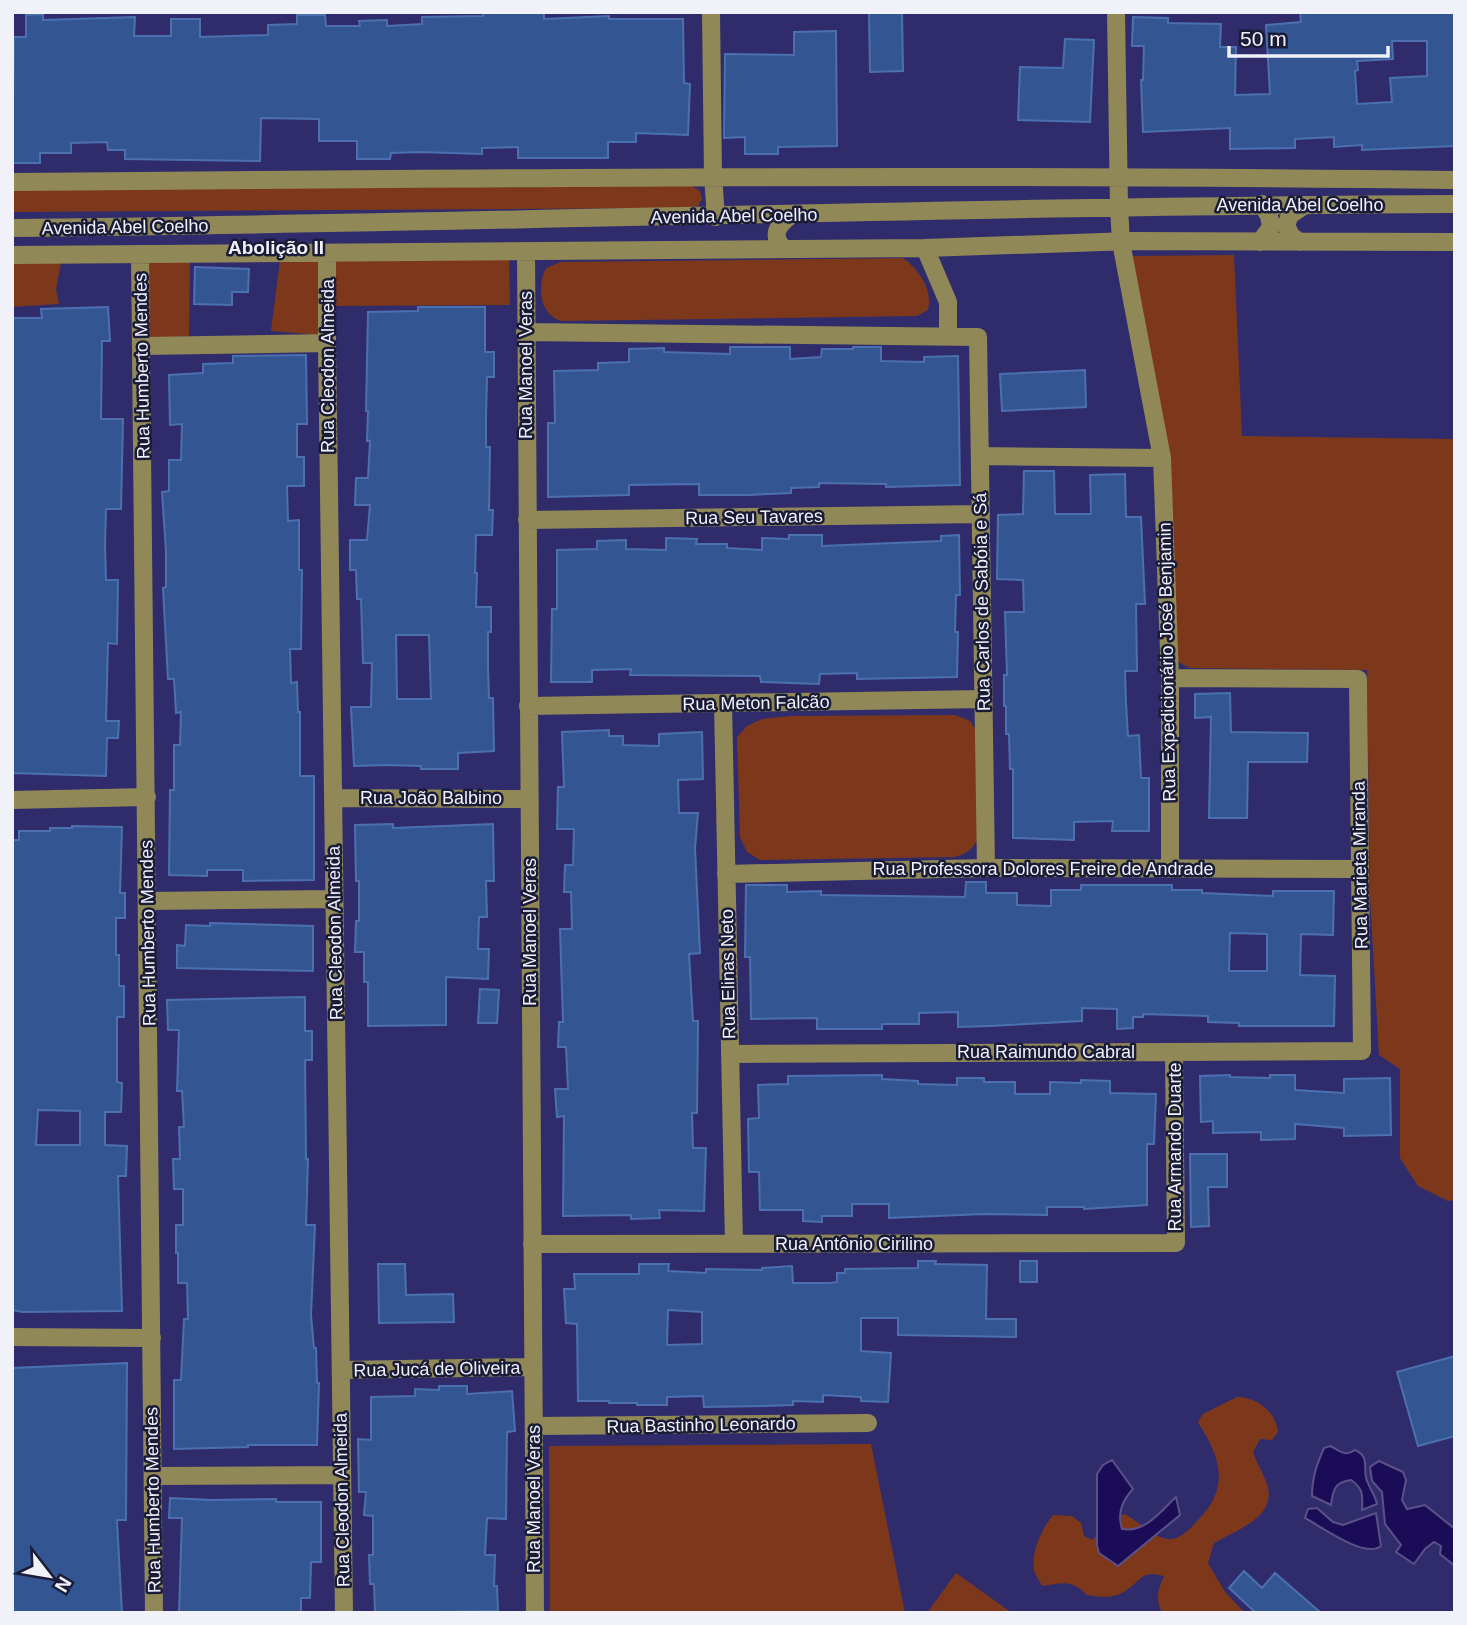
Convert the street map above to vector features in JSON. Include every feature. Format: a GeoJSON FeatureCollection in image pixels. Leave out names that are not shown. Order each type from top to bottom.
{"type":"FeatureCollection","features":[{"type":"Feature","properties":{"kind":"street"},"geometry":{"type":"LineString","coordinates":[[711,12],[716,217]]}},
{"type":"Feature","properties":{"kind":"street","name":"Rua Expedicionário José Benjamin"},"geometry":{"type":"LineString","coordinates":[[1116,12],[1121,242],[1162,458],[1170,678],[1170,867]]}},
{"type":"Feature","properties":{"kind":"street","name":"Avenida Abel Coelho"},"geometry":{"type":"LineString","coordinates":[[12,183],[713,176],[1118,176],[1455,180]]}},
{"type":"Feature","properties":{"kind":"street"},"geometry":{"type":"LineString","coordinates":[[1260,242],[1271,227],[1269,216],[1262,204]]}},
{"type":"Feature","properties":{"kind":"street","name":"Avenida Abel Coelho"},"geometry":{"type":"LineString","coordinates":[[12,228],[716,217],[1262,204],[1455,204]]}},
{"type":"Feature","properties":{"kind":"street"},"geometry":{"type":"LineString","coordinates":[[1300,242],[1291,236],[1286,225],[1290,215],[1305,205]]}},
{"type":"Feature","properties":{"kind":"street"},"geometry":{"type":"LineString","coordinates":[[754,249],[761,241],[764,231],[757,215]]}},
{"type":"Feature","properties":{"kind":"street"},"geometry":{"type":"LineString","coordinates":[[784,249],[778,243],[775,233],[780,223],[791,215]]}},
{"type":"Feature","properties":{"kind":"street"},"geometry":{"type":"LineString","coordinates":[[265,253],[261,247],[261,236],[270,225]]}},
{"type":"Feature","properties":{"kind":"street"},"geometry":{"type":"LineString","coordinates":[[241,226],[250,237],[247,249],[241,253]]}},
{"type":"Feature","properties":{"kind":"street","name":"Avenida Abel Coelho"},"geometry":{"type":"LineString","coordinates":[[12,256],[925,248],[1121,242],[1455,242]]}},
{"type":"Feature","properties":{"kind":"street"},"geometry":{"type":"LineString","coordinates":[[525,332],[948,337],[948,302],[925,248]]}},
{"type":"Feature","properties":{"kind":"street","name":"Rua Manoel Veras"},"geometry":{"type":"LineString","coordinates":[[526,251],[535,1613]]}},
{"type":"Feature","properties":{"kind":"street","name":"Rua Cleodon Almeida"},"geometry":{"type":"LineString","coordinates":[[327,253],[344,1613]]}},
{"type":"Feature","properties":{"kind":"street","name":"Rua Humberto Mendes"},"geometry":{"type":"LineString","coordinates":[[140,254],[154,1613]]}},
{"type":"Feature","properties":{"kind":"street","name":"Rua Carlos de Sabóia e Sá"},"geometry":{"type":"LineString","coordinates":[[948,337],[978,337],[986,868]]}},
{"type":"Feature","properties":{"kind":"street"},"geometry":{"type":"LineString","coordinates":[[143,346],[327,343]]}},
{"type":"Feature","properties":{"kind":"street"},"geometry":{"type":"LineString","coordinates":[[980,456],[1162,458]]}},
{"type":"Feature","properties":{"kind":"street","name":"Rua Seu Tavares"},"geometry":{"type":"LineString","coordinates":[[527,520],[981,514]]}},
{"type":"Feature","properties":{"kind":"street","name":"Rua Marieta Miranda"},"geometry":{"type":"LineString","coordinates":[[1170,678],[1358,679],[1362,1051]]}},
{"type":"Feature","properties":{"kind":"street","name":"Rua Meton Falcão"},"geometry":{"type":"LineString","coordinates":[[528,706],[983,699]]}},
{"type":"Feature","properties":{"kind":"street","name":"Rua Elinas Neto"},"geometry":{"type":"LineString","coordinates":[[723,703],[734,1244]]}},
{"type":"Feature","properties":{"kind":"street"},"geometry":{"type":"LineString","coordinates":[[12,800],[147,797]]}},
{"type":"Feature","properties":{"kind":"street","name":"Rua João Balbino"},"geometry":{"type":"LineString","coordinates":[[333,798],[529,799]]}},
{"type":"Feature","properties":{"kind":"street","name":"Rua Professora Dolores Freire de Andrade"},"geometry":{"type":"LineString","coordinates":[[726,874],[986,868],[1360,870]]}},
{"type":"Feature","properties":{"kind":"street"},"geometry":{"type":"LineString","coordinates":[[148,901],[334,899]]}},
{"type":"Feature","properties":{"kind":"street","name":"Rua Raimundo Cabral"},"geometry":{"type":"LineString","coordinates":[[730,1054],[1362,1051]]}},
{"type":"Feature","properties":{"kind":"street","name":"Rua Armando Duarte"},"geometry":{"type":"LineString","coordinates":[[1174,1052],[1176,1242]]}},
{"type":"Feature","properties":{"kind":"street","name":"Rua Antônio Cirilino"},"geometry":{"type":"LineString","coordinates":[[532,1244],[1176,1242]]}},
{"type":"Feature","properties":{"kind":"street"},"geometry":{"type":"LineString","coordinates":[[12,1337],[152,1338]]}},
{"type":"Feature","properties":{"kind":"street","name":"Rua Jucá de Oliveira"},"geometry":{"type":"LineString","coordinates":[[341,1370],[533,1367]]}},
{"type":"Feature","properties":{"kind":"street","name":"Rua Bastinho Leonardo"},"geometry":{"type":"LineString","coordinates":[[534,1426],[868,1423]]}},
{"type":"Feature","properties":{"kind":"street"},"geometry":{"type":"LineString","coordinates":[[153,1476],[342,1475]]}},
{"type":"Feature","properties":{"kind":"shaded area"},"geometry":{"type":"Polygon","coordinates":[[[692,186],[700,191],[702,199],[698,206],[687,208],[12,212],[12,189],[692,186]]]}},
{"type":"Feature","properties":{"kind":"shaded area"},"geometry":{"type":"Polygon","coordinates":[[[509,254],[510,305],[336,306],[335,257],[509,254]]]}},
{"type":"Feature","properties":{"kind":"shaded area"},"geometry":{"type":"Polygon","coordinates":[[[1234,255],[1242,436],[1454,439],[1455,1200],[1448,1201],[1418,1186],[1400,1158],[1400,1069],[1379,1055],[1370,895],[1367,670],[1190,668],[1176,661],[1132,256],[1234,255]]]}},
{"type":"Feature","properties":{"kind":"shaded area"},"geometry":{"type":"Polygon","coordinates":[[[321,258],[322,335],[271,331],[280,260],[321,258]]]}},
{"type":"Feature","properties":{"kind":"shaded area"},"geometry":{"type":"Polygon","coordinates":[[[903,258],[919,274],[927,287],[928,310],[917,316],[562,321],[554,318],[544,306],[541,291],[546,268],[561,262],[903,258]]]}},
{"type":"Feature","properties":{"kind":"shaded area"},"geometry":{"type":"Polygon","coordinates":[[[12,261],[61,262],[56,290],[59,304],[12,307],[12,261]]]}},
{"type":"Feature","properties":{"kind":"shaded area"},"geometry":{"type":"Polygon","coordinates":[[[149,262],[190,262],[189,336],[149,340],[149,262]]]}},
{"type":"Feature","properties":{"kind":"shaded area"},"geometry":{"type":"Polygon","coordinates":[[[955,715],[970,721],[979,734],[981,831],[974,845],[964,854],[954,857],[760,860],[747,852],[740,837],[737,737],[747,726],[762,719],[791,716],[955,715]]]}},
{"type":"Feature","properties":{"kind":"shaded area"},"geometry":{"type":"Polygon","coordinates":[[[1237,1397],[1252,1400],[1264,1407],[1274,1418],[1278,1432],[1272,1440],[1260,1439],[1253,1452],[1268,1488],[1269,1498],[1265,1508],[1251,1522],[1214,1543],[1208,1563],[1225,1592],[1245,1613],[1162,1613],[1158,1594],[1164,1576],[1156,1574],[1145,1575],[1121,1594],[1112,1596],[1087,1595],[1076,1586],[1066,1583],[1042,1586],[1034,1570],[1034,1555],[1041,1534],[1053,1515],[1072,1516],[1081,1523],[1084,1536],[1092,1540],[1112,1520],[1124,1514],[1153,1534],[1166,1539],[1176,1538],[1190,1529],[1215,1496],[1219,1472],[1212,1447],[1198,1422],[1203,1414],[1237,1397]]]}},
{"type":"Feature","properties":{"kind":"shaded area"},"geometry":{"type":"Polygon","coordinates":[[[871,1444],[905,1613],[550,1613],[549,1446],[871,1444]]]}},
{"type":"Feature","properties":{"kind":"shaded area"},"geometry":{"type":"Polygon","coordinates":[[[1330,1446],[1345,1453],[1355,1450],[1363,1456],[1367,1481],[1377,1504],[1362,1510],[1361,1492],[1351,1480],[1341,1482],[1336,1487],[1331,1505],[1312,1496],[1317,1465],[1324,1448],[1330,1446]]]}},
{"type":"Feature","properties":{"kind":"shaded area"},"geometry":{"type":"Polygon","coordinates":[[[1112,1460],[1133,1489],[1122,1508],[1122,1529],[1145,1525],[1176,1497],[1180,1515],[1118,1566],[1099,1553],[1097,1545],[1097,1474],[1103,1465],[1112,1460]]]}},
{"type":"Feature","properties":{"kind":"shaded area"},"geometry":{"type":"Polygon","coordinates":[[[1379,1461],[1403,1472],[1406,1480],[1402,1500],[1407,1509],[1425,1505],[1455,1529],[1455,1566],[1440,1554],[1441,1546],[1434,1542],[1414,1564],[1396,1552],[1401,1545],[1385,1524],[1382,1492],[1372,1481],[1370,1467],[1379,1461]]]}},
{"type":"Feature","properties":{"kind":"shaded area"},"geometry":{"type":"Polygon","coordinates":[[[1317,1508],[1333,1522],[1343,1525],[1376,1513],[1381,1546],[1374,1549],[1354,1545],[1305,1518],[1308,1509],[1317,1508]]]}},
{"type":"Feature","properties":{"kind":"shaded area"},"geometry":{"type":"Polygon","coordinates":[[[956,1573],[1012,1613],[927,1613],[956,1573]]]}},
{"type":"Feature","properties":{"kind":"building"},"geometry":{"type":"Polygon","coordinates":[[[483,12],[544,13],[544,19],[609,16],[609,19],[683,19],[684,83],[690,84],[688,135],[636,133],[636,142],[608,142],[608,158],[518,158],[518,147],[482,148],[482,154],[391,153],[390,159],[357,159],[357,141],[319,141],[319,119],[261,118],[260,161],[125,159],[125,150],[108,150],[107,142],[71,143],[71,153],[40,153],[40,163],[12,163],[14,37],[26,37],[26,15],[43,14],[43,20],[135,17],[134,36],[171,36],[171,19],[200,19],[200,37],[268,35],[268,25],[297,24],[297,15],[325,15],[326,26],[360,26],[359,21],[387,20],[387,26],[422,24],[422,17],[483,16],[483,12]]]}},
{"type":"Feature","properties":{"kind":"building"},"geometry":{"type":"Polygon","coordinates":[[[869,12],[902,12],[903,71],[870,72],[869,12]]]}},
{"type":"Feature","properties":{"kind":"building"},"geometry":{"type":"Polygon","coordinates":[[[1300,12],[1455,12],[1455,146],[1362,150],[1362,145],[1334,147],[1334,137],[1295,139],[1295,148],[1230,149],[1230,128],[1143,132],[1141,80],[1144,46],[1132,46],[1133,17],[1168,18],[1168,23],[1221,24],[1220,47],[1236,47],[1235,95],[1270,94],[1266,25],[1301,22],[1300,12]],[[1392,41],[1393,59],[1357,61],[1357,104],[1392,102],[1390,78],[1427,76],[1427,41],[1392,41]]]}},
{"type":"Feature","properties":{"kind":"building"},"geometry":{"type":"Polygon","coordinates":[[[836,31],[837,146],[778,147],[778,154],[745,154],[745,137],[724,138],[725,54],[794,55],[794,32],[836,31]]]}},
{"type":"Feature","properties":{"kind":"building"},"geometry":{"type":"Polygon","coordinates":[[[1065,39],[1094,40],[1090,122],[1018,120],[1020,67],[1063,68],[1065,39]]]}},
{"type":"Feature","properties":{"kind":"building"},"geometry":{"type":"Polygon","coordinates":[[[195,267],[249,269],[248,292],[232,292],[232,305],[194,304],[195,267]]]}},
{"type":"Feature","properties":{"kind":"building"},"geometry":{"type":"Polygon","coordinates":[[[108,307],[110,341],[102,341],[101,419],[123,419],[121,509],[106,509],[105,545],[106,580],[118,580],[117,644],[108,643],[106,721],[119,721],[118,738],[107,738],[106,776],[12,773],[12,318],[42,318],[41,309],[108,307]]]}},
{"type":"Feature","properties":{"kind":"building"},"geometry":{"type":"Polygon","coordinates":[[[418,307],[485,307],[485,352],[494,352],[494,377],[487,377],[486,416],[486,447],[490,447],[489,510],[493,510],[492,535],[476,535],[475,573],[476,607],[491,607],[488,667],[489,698],[493,698],[494,751],[458,753],[458,769],[354,766],[351,707],[371,707],[372,663],[363,663],[361,599],[357,599],[356,570],[350,570],[350,540],[367,540],[370,505],[355,505],[356,478],[368,478],[368,312],[418,311],[418,307]],[[396,635],[397,699],[431,699],[429,635],[396,635]]]}},
{"type":"Feature","properties":{"kind":"building"},"geometry":{"type":"Polygon","coordinates":[[[730,347],[790,347],[790,359],[821,357],[822,349],[853,347],[881,347],[881,361],[924,362],[924,357],[958,356],[960,485],[886,487],[886,484],[819,483],[819,487],[791,488],[791,493],[699,495],[699,484],[629,485],[629,495],[548,497],[548,423],[555,423],[554,371],[598,370],[598,363],[629,362],[629,349],[664,348],[664,352],[730,354],[730,347]]]}},
{"type":"Feature","properties":{"kind":"building"},"geometry":{"type":"Polygon","coordinates":[[[306,355],[307,424],[297,424],[297,457],[304,457],[304,486],[287,486],[288,521],[299,520],[299,570],[302,570],[301,649],[290,649],[291,683],[297,682],[300,712],[300,776],[314,776],[314,880],[243,881],[243,870],[207,870],[207,876],[169,875],[170,790],[174,790],[174,745],[180,745],[181,712],[176,713],[174,679],[168,679],[163,588],[166,587],[166,551],[162,492],[169,491],[169,460],[181,460],[182,424],[170,425],[169,375],[203,373],[203,364],[233,363],[233,356],[306,355]]]}},
{"type":"Feature","properties":{"kind":"building"},"geometry":{"type":"Polygon","coordinates":[[[1085,370],[1086,407],[1002,411],[1000,374],[1085,370]]]}},
{"type":"Feature","properties":{"kind":"building"},"geometry":{"type":"Polygon","coordinates":[[[1024,471],[1054,471],[1055,514],[1091,514],[1090,475],[1125,474],[1126,517],[1141,517],[1145,604],[1136,604],[1137,671],[1125,671],[1128,736],[1139,735],[1141,778],[1149,778],[1149,831],[1112,831],[1113,821],[1074,822],[1074,840],[1013,838],[1013,769],[1010,769],[1009,734],[1006,734],[1004,706],[1004,675],[1007,675],[1005,612],[1024,612],[1023,580],[997,579],[998,515],[1023,514],[1024,471]]]}},
{"type":"Feature","properties":{"kind":"building"},"geometry":{"type":"Polygon","coordinates":[[[789,535],[822,535],[822,546],[941,541],[941,536],[959,535],[960,595],[956,595],[955,632],[958,632],[957,677],[857,679],[857,673],[820,674],[819,684],[761,682],[760,676],[630,675],[631,669],[592,670],[592,682],[551,682],[552,609],[557,609],[557,550],[597,549],[597,541],[626,540],[626,549],[666,550],[666,538],[697,539],[696,544],[727,544],[727,548],[762,550],[762,538],[789,539],[789,535]]]}},
{"type":"Feature","properties":{"kind":"building"},"geometry":{"type":"Polygon","coordinates":[[[1230,693],[1231,732],[1308,733],[1307,762],[1248,762],[1247,818],[1209,818],[1211,717],[1195,718],[1195,694],[1230,693]]]}},
{"type":"Feature","properties":{"kind":"building"},"geometry":{"type":"Polygon","coordinates":[[[609,730],[609,736],[623,736],[623,745],[659,746],[659,734],[702,732],[703,779],[678,780],[679,813],[698,813],[695,848],[700,953],[689,954],[693,1021],[698,1021],[697,1113],[692,1113],[693,1148],[706,1148],[704,1211],[659,1210],[660,1218],[631,1219],[631,1215],[563,1216],[564,1116],[557,1117],[555,1089],[568,1089],[566,1047],[558,1047],[559,1022],[563,1022],[560,929],[572,929],[571,892],[564,892],[565,865],[573,865],[574,829],[557,829],[558,787],[564,787],[562,732],[609,730]]]}},
{"type":"Feature","properties":{"kind":"building"},"geometry":{"type":"Polygon","coordinates":[[[393,824],[393,828],[493,824],[494,881],[486,881],[487,917],[479,917],[478,949],[489,949],[488,979],[446,977],[446,1025],[368,1026],[368,982],[364,982],[364,952],[355,952],[356,921],[359,921],[359,881],[356,881],[355,825],[393,824]]]}},
{"type":"Feature","properties":{"kind":"building"},"geometry":{"type":"Polygon","coordinates":[[[122,827],[120,893],[125,893],[125,918],[116,918],[119,986],[124,986],[124,1017],[117,1017],[117,1082],[122,1083],[121,1112],[105,1112],[105,1145],[127,1146],[126,1176],[118,1176],[122,1311],[22,1312],[12,1310],[12,840],[19,840],[19,831],[122,827]],[[38,1110],[36,1145],[80,1145],[80,1111],[38,1110]]]}},
{"type":"Feature","properties":{"kind":"building"},"geometry":{"type":"Polygon","coordinates":[[[966,882],[986,882],[986,893],[1017,893],[1017,905],[1051,906],[1051,890],[1081,890],[1081,885],[1172,885],[1172,890],[1273,896],[1273,891],[1334,891],[1333,935],[1301,934],[1300,975],[1335,976],[1334,1026],[1239,1026],[1239,1023],[1208,1022],[1208,1016],[1143,1014],[1143,1017],[1133,1017],[1133,1028],[1117,1029],[1117,1009],[1082,1008],[1082,1021],[989,1026],[958,1027],[958,1012],[919,1013],[919,1024],[882,1024],[882,1029],[817,1029],[817,1018],[751,1019],[750,957],[745,957],[746,885],[787,885],[787,892],[821,891],[821,895],[965,897],[966,882]],[[1230,933],[1229,971],[1267,971],[1267,934],[1230,933]]]}},
{"type":"Feature","properties":{"kind":"building"},"geometry":{"type":"Polygon","coordinates":[[[210,923],[313,926],[313,971],[177,968],[177,945],[185,946],[186,925],[210,926],[210,923]]]}},
{"type":"Feature","properties":{"kind":"building"},"geometry":{"type":"Polygon","coordinates":[[[480,989],[499,990],[497,1023],[478,1023],[480,989]]]}},
{"type":"Feature","properties":{"kind":"building"},"geometry":{"type":"Polygon","coordinates":[[[305,997],[305,1031],[312,1031],[312,1060],[305,1060],[308,1159],[306,1225],[315,1225],[311,1315],[319,1383],[317,1445],[174,1449],[174,1380],[181,1380],[184,1319],[188,1319],[187,1283],[178,1283],[176,1253],[176,1225],[183,1225],[183,1189],[174,1189],[173,1159],[180,1159],[179,1127],[184,1127],[182,1091],[177,1091],[179,1030],[168,1030],[167,1000],[305,997]]]}},
{"type":"Feature","properties":{"kind":"building"},"geometry":{"type":"Polygon","coordinates":[[[882,1075],[882,1079],[918,1081],[918,1084],[957,1085],[957,1078],[984,1078],[984,1082],[1015,1082],[1015,1094],[1050,1094],[1050,1082],[1110,1081],[1110,1093],[1156,1094],[1154,1144],[1147,1144],[1147,1205],[1084,1209],[1047,1207],[1047,1215],[984,1214],[889,1218],[889,1204],[852,1204],[852,1216],[822,1216],[822,1222],[803,1221],[803,1210],[760,1210],[759,1172],[749,1172],[748,1119],[759,1118],[758,1085],[788,1084],[788,1076],[882,1075]]]}},
{"type":"Feature","properties":{"kind":"building"},"geometry":{"type":"Polygon","coordinates":[[[1270,1075],[1295,1075],[1295,1090],[1344,1093],[1344,1079],[1390,1078],[1391,1135],[1344,1136],[1344,1128],[1295,1124],[1295,1139],[1261,1140],[1261,1132],[1213,1133],[1213,1121],[1201,1122],[1200,1076],[1270,1078],[1270,1075]]]}},
{"type":"Feature","properties":{"kind":"building"},"geometry":{"type":"Polygon","coordinates":[[[1190,1154],[1227,1154],[1227,1187],[1208,1187],[1209,1226],[1191,1227],[1190,1154]]]}},
{"type":"Feature","properties":{"kind":"building"},"geometry":{"type":"Polygon","coordinates":[[[918,1261],[987,1265],[986,1319],[1016,1319],[1016,1337],[898,1335],[898,1318],[861,1318],[861,1351],[891,1353],[888,1402],[823,1395],[823,1402],[793,1401],[793,1405],[763,1406],[704,1407],[703,1396],[667,1397],[667,1405],[578,1401],[577,1324],[566,1323],[564,1289],[575,1289],[574,1274],[639,1274],[639,1264],[669,1264],[668,1271],[706,1273],[706,1269],[762,1270],[792,1266],[793,1283],[830,1283],[837,1282],[837,1273],[845,1273],[845,1269],[918,1268],[918,1261]],[[668,1310],[667,1345],[702,1344],[702,1312],[668,1310]]]}},
{"type":"Feature","properties":{"kind":"building"},"geometry":{"type":"Polygon","coordinates":[[[1020,1261],[1037,1261],[1037,1282],[1020,1282],[1020,1261]]]}},
{"type":"Feature","properties":{"kind":"building"},"geometry":{"type":"Polygon","coordinates":[[[378,1264],[405,1264],[406,1295],[453,1294],[454,1322],[379,1323],[378,1264]]]}},
{"type":"Feature","properties":{"kind":"building"},"geometry":{"type":"Polygon","coordinates":[[[1455,1356],[1455,1436],[1418,1446],[1397,1372],[1455,1356]]]}},
{"type":"Feature","properties":{"kind":"building"},"geometry":{"type":"Polygon","coordinates":[[[127,1363],[126,1520],[117,1520],[122,1613],[12,1613],[12,1368],[127,1363]]]}},
{"type":"Feature","properties":{"kind":"building"},"geometry":{"type":"Polygon","coordinates":[[[439,1386],[467,1386],[467,1394],[512,1391],[515,1431],[507,1432],[506,1519],[487,1518],[485,1555],[495,1555],[494,1586],[497,1586],[498,1611],[375,1613],[369,1555],[373,1555],[373,1516],[364,1515],[366,1492],[359,1492],[358,1439],[371,1440],[371,1397],[415,1396],[415,1389],[439,1390],[439,1386]]]}},
{"type":"Feature","properties":{"kind":"building"},"geometry":{"type":"Polygon","coordinates":[[[170,1498],[321,1502],[321,1562],[311,1562],[310,1598],[301,1598],[301,1613],[179,1613],[182,1518],[169,1518],[170,1498]]]}},
{"type":"Feature","properties":{"kind":"building"},"geometry":{"type":"Polygon","coordinates":[[[1244,1571],[1262,1588],[1275,1573],[1321,1613],[1256,1613],[1229,1588],[1244,1571]]]}},
{"type":"Feature","properties":{"kind":"district","name":"Abolição II"},"geometry":{"type":"Point","coordinates":[276,247]}}]}
